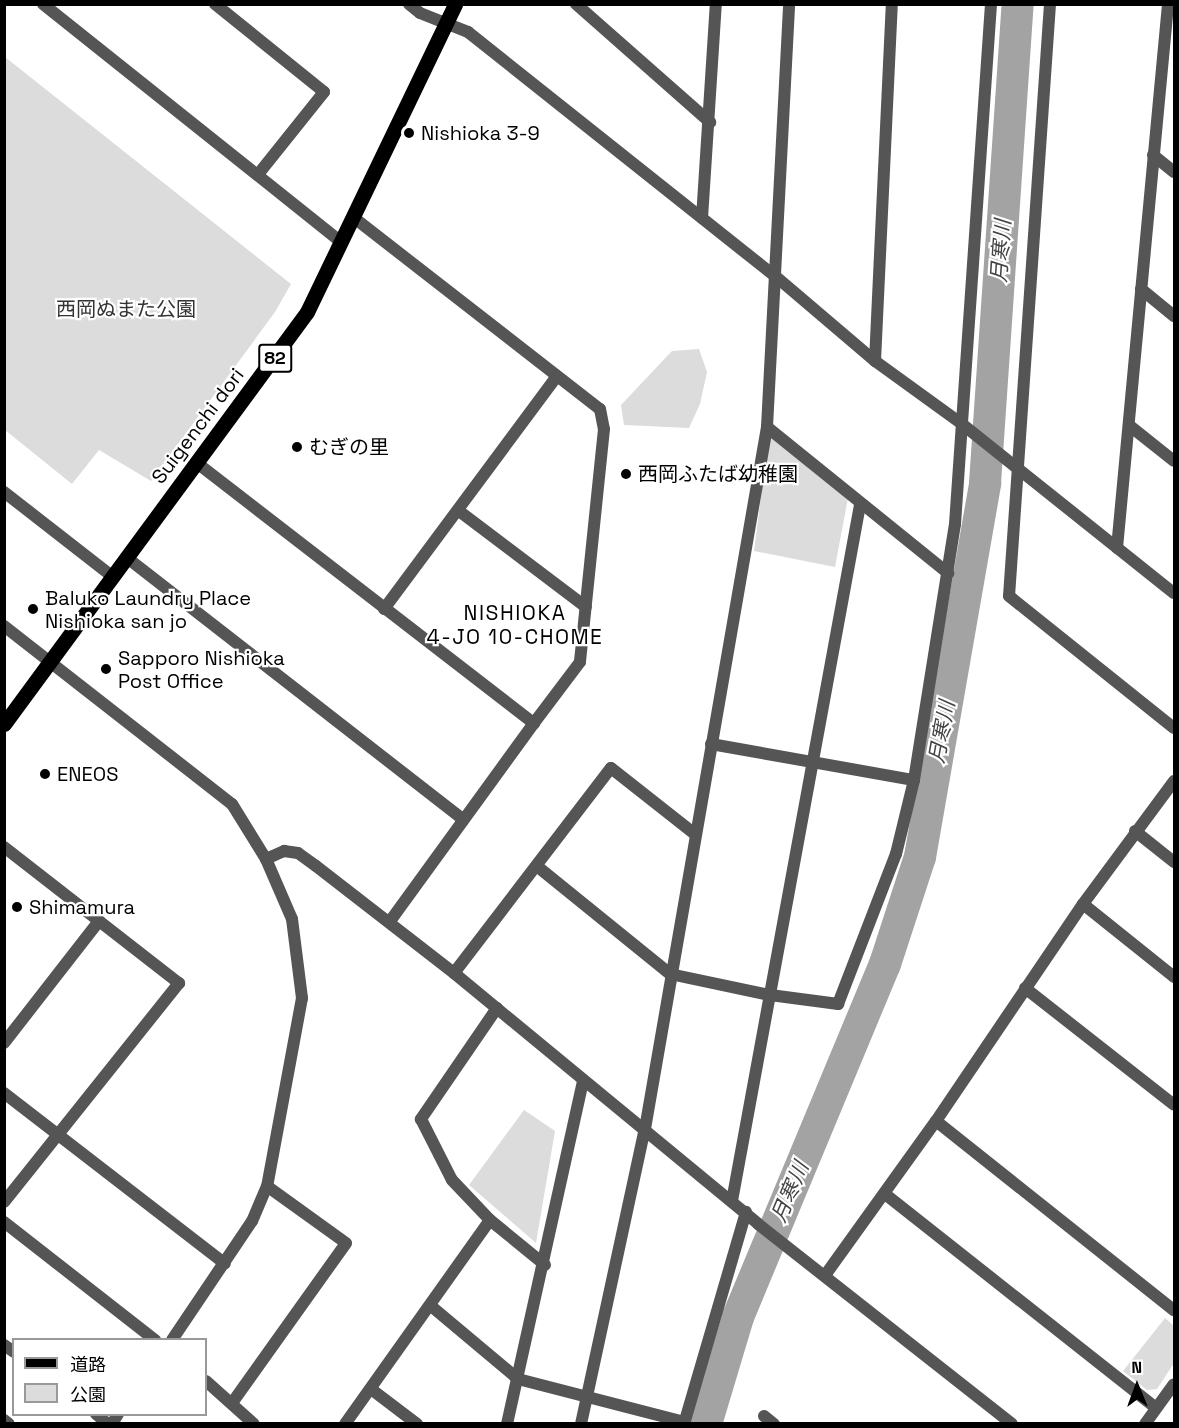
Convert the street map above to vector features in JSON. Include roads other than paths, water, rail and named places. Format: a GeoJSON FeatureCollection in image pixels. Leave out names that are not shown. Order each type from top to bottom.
{"type":"FeatureCollection","features":[{"type":"Feature","properties":{"kind":"main road","name":"Suigenchi dori"},"geometry":{"type":"LineString","coordinates":[[4,724],[306,312],[455,4]]}},
{"type":"Feature","properties":{"kind":"street"},"geometry":{"type":"LineString","coordinates":[[43,4],[259,173],[341,242]]}},
{"type":"Feature","properties":{"kind":"street"},"geometry":{"type":"LineString","coordinates":[[215,4],[324,92],[259,173]]}},
{"type":"Feature","properties":{"kind":"street"},"geometry":{"type":"LineString","coordinates":[[409,4],[420,13],[468,32],[774,275],[875,361],[965,427],[1174,593]]}},
{"type":"Feature","properties":{"kind":"street"},"geometry":{"type":"LineString","coordinates":[[576,4],[710,122]]}},
{"type":"Feature","properties":{"kind":"street"},"geometry":{"type":"LineString","coordinates":[[702,218],[717,4]]}},
{"type":"Feature","properties":{"kind":"street"},"geometry":{"type":"LineString","coordinates":[[581,1424],[645,1129],[670,974],[767,427],[789,4]]}},
{"type":"Feature","properties":{"kind":"street"},"geometry":{"type":"LineString","coordinates":[[875,361],[892,4]]}},
{"type":"Feature","properties":{"kind":"street"},"geometry":{"type":"LineString","coordinates":[[538,867],[670,974],[770,995],[838,1004],[896,854],[914,780],[948,573],[965,427],[991,4]]}},
{"type":"Feature","properties":{"kind":"street"},"geometry":{"type":"LineString","coordinates":[[1050,4],[1013,465],[1009,596],[1174,728]]}},
{"type":"Feature","properties":{"kind":"street"},"geometry":{"type":"LineString","coordinates":[[1117,548],[1154,155],[1170,15]]}},
{"type":"Feature","properties":{"kind":"street"},"geometry":{"type":"LineString","coordinates":[[1154,155],[1174,172]]}},
{"type":"Feature","properties":{"kind":"street"},"geometry":{"type":"LineString","coordinates":[[353,217],[600,409],[604,429],[580,662],[462,819],[390,921]]}},
{"type":"Feature","properties":{"kind":"street"},"geometry":{"type":"LineString","coordinates":[[1141,290],[1174,316]]}},
{"type":"Feature","properties":{"kind":"street"},"geometry":{"type":"LineString","coordinates":[[384,609],[557,376]]}},
{"type":"Feature","properties":{"kind":"street"},"geometry":{"type":"LineString","coordinates":[[1130,426],[1174,460]]}},
{"type":"Feature","properties":{"kind":"street"},"geometry":{"type":"LineString","coordinates":[[767,427],[860,505],[948,573]]}},
{"type":"Feature","properties":{"kind":"street"},"geometry":{"type":"LineString","coordinates":[[197,463],[534,723]]}},
{"type":"Feature","properties":{"kind":"street"},"geometry":{"type":"LineString","coordinates":[[4,492],[112,576]]}},
{"type":"Feature","properties":{"kind":"street"},"geometry":{"type":"LineString","coordinates":[[732,1201],[860,505]]}},
{"type":"Feature","properties":{"kind":"street"},"geometry":{"type":"LineString","coordinates":[[459,511],[586,607]]}},
{"type":"Feature","properties":{"kind":"street"},"geometry":{"type":"LineString","coordinates":[[126,557],[462,819]]}},
{"type":"Feature","properties":{"kind":"street"},"geometry":{"type":"LineString","coordinates":[[4,626],[232,804],[266,859],[292,919],[302,998],[267,1186],[252,1221],[173,1338]]}},
{"type":"Feature","properties":{"kind":"street"},"geometry":{"type":"LineString","coordinates":[[711,744],[914,780]]}},
{"type":"Feature","properties":{"kind":"street"},"geometry":{"type":"LineString","coordinates":[[454,973],[538,867],[611,768],[695,834]]}},
{"type":"Feature","properties":{"kind":"street"},"geometry":{"type":"LineString","coordinates":[[826,1274],[936,1121],[1083,904],[1174,781]]}},
{"type":"Feature","properties":{"kind":"street"},"geometry":{"type":"LineString","coordinates":[[1135,831],[1174,862]]}},
{"type":"Feature","properties":{"kind":"street"},"geometry":{"type":"LineString","coordinates":[[4,847],[179,983],[4,1202]]}},
{"type":"Feature","properties":{"kind":"street"},"geometry":{"type":"LineString","coordinates":[[266,859],[284,851],[298,853],[390,921],[758,1224],[806,1258],[1011,1423]]}},
{"type":"Feature","properties":{"kind":"street"},"geometry":{"type":"LineString","coordinates":[[1083,904],[1174,977]]}},
{"type":"Feature","properties":{"kind":"street"},"geometry":{"type":"LineString","coordinates":[[4,1043],[99,921]]}},
{"type":"Feature","properties":{"kind":"street"},"geometry":{"type":"LineString","coordinates":[[1024,988],[1174,1106]]}},
{"type":"Feature","properties":{"kind":"street"},"geometry":{"type":"LineString","coordinates":[[497,1008],[420,1119],[452,1180],[490,1220],[545,1265]]}},
{"type":"Feature","properties":{"kind":"street"},"geometry":{"type":"LineString","coordinates":[[507,1424],[545,1265],[583,1080]]}},
{"type":"Feature","properties":{"kind":"street"},"geometry":{"type":"LineString","coordinates":[[4,1092],[225,1264]]}},
{"type":"Feature","properties":{"kind":"street"},"geometry":{"type":"LineString","coordinates":[[936,1121],[1174,1310]]}},
{"type":"Feature","properties":{"kind":"street"},"geometry":{"type":"LineString","coordinates":[[232,1403],[346,1243],[267,1186]]}},
{"type":"Feature","properties":{"kind":"street"},"geometry":{"type":"LineString","coordinates":[[885,1194],[1156,1408]]}},
{"type":"Feature","properties":{"kind":"street"},"geometry":{"type":"LineString","coordinates":[[431,1306],[518,1379],[684,1423],[746,1212]]}},
{"type":"Feature","properties":{"kind":"street"},"geometry":{"type":"LineString","coordinates":[[345,1424],[490,1220]]}},
{"type":"Feature","properties":{"kind":"street"},"geometry":{"type":"LineString","coordinates":[[4,1222],[152,1338]]}},
{"type":"Feature","properties":{"kind":"street"},"geometry":{"type":"LineString","coordinates":[[207,1382],[232,1403],[249,1422]]}},
{"type":"Feature","properties":{"kind":"street"},"geometry":{"type":"LineString","coordinates":[[1145,1424],[1174,1384]]}},
{"type":"Feature","properties":{"kind":"street"},"geometry":{"type":"LineString","coordinates":[[371,1389],[417,1424]]}},
{"type":"Feature","properties":{"kind":"street"},"geometry":{"type":"LineString","coordinates":[[4,1420],[9,1424]]}},
{"type":"Feature","properties":{"kind":"waterway","name":"月寒川"},"geometry":{"type":"LineString","coordinates":[[706,1424],[738,1317],[885,964],[920,857],[985,483],[1018,4]]}},
{"type":"Feature","properties":{"kind":"place","name":"Nishioka 3-9"},"geometry":{"type":"Point","coordinates":[409,133]}},
{"type":"Feature","properties":{"kind":"place","name":"むぎの里"},"geometry":{"type":"Point","coordinates":[297,447]}},
{"type":"Feature","properties":{"kind":"place","name":"西岡ふたば幼稚園"},"geometry":{"type":"Point","coordinates":[626,474]}},
{"type":"Feature","properties":{"kind":"place","name":"Baluko Laundry Place Nishioka san jo"},"geometry":{"type":"Point","coordinates":[33,609]}},
{"type":"Feature","properties":{"kind":"place","name":"Sapporo Nishioka Post Office"},"geometry":{"type":"Point","coordinates":[106,669]}},
{"type":"Feature","properties":{"kind":"place","name":"ENEOS"},"geometry":{"type":"Point","coordinates":[45,774]}},
{"type":"Feature","properties":{"kind":"place","name":"Shimamura"},"geometry":{"type":"Point","coordinates":[17,907]}},
{"type":"Feature","properties":{"kind":"district","name":"NISHIOKA 4-JO 10-CHOME"},"geometry":{"type":"Point","coordinates":[515,625]}},
{"type":"Feature","properties":{"kind":"park label","name":"西岡ぬまた公園"},"geometry":{"type":"Point","coordinates":[126,309]}}]}
